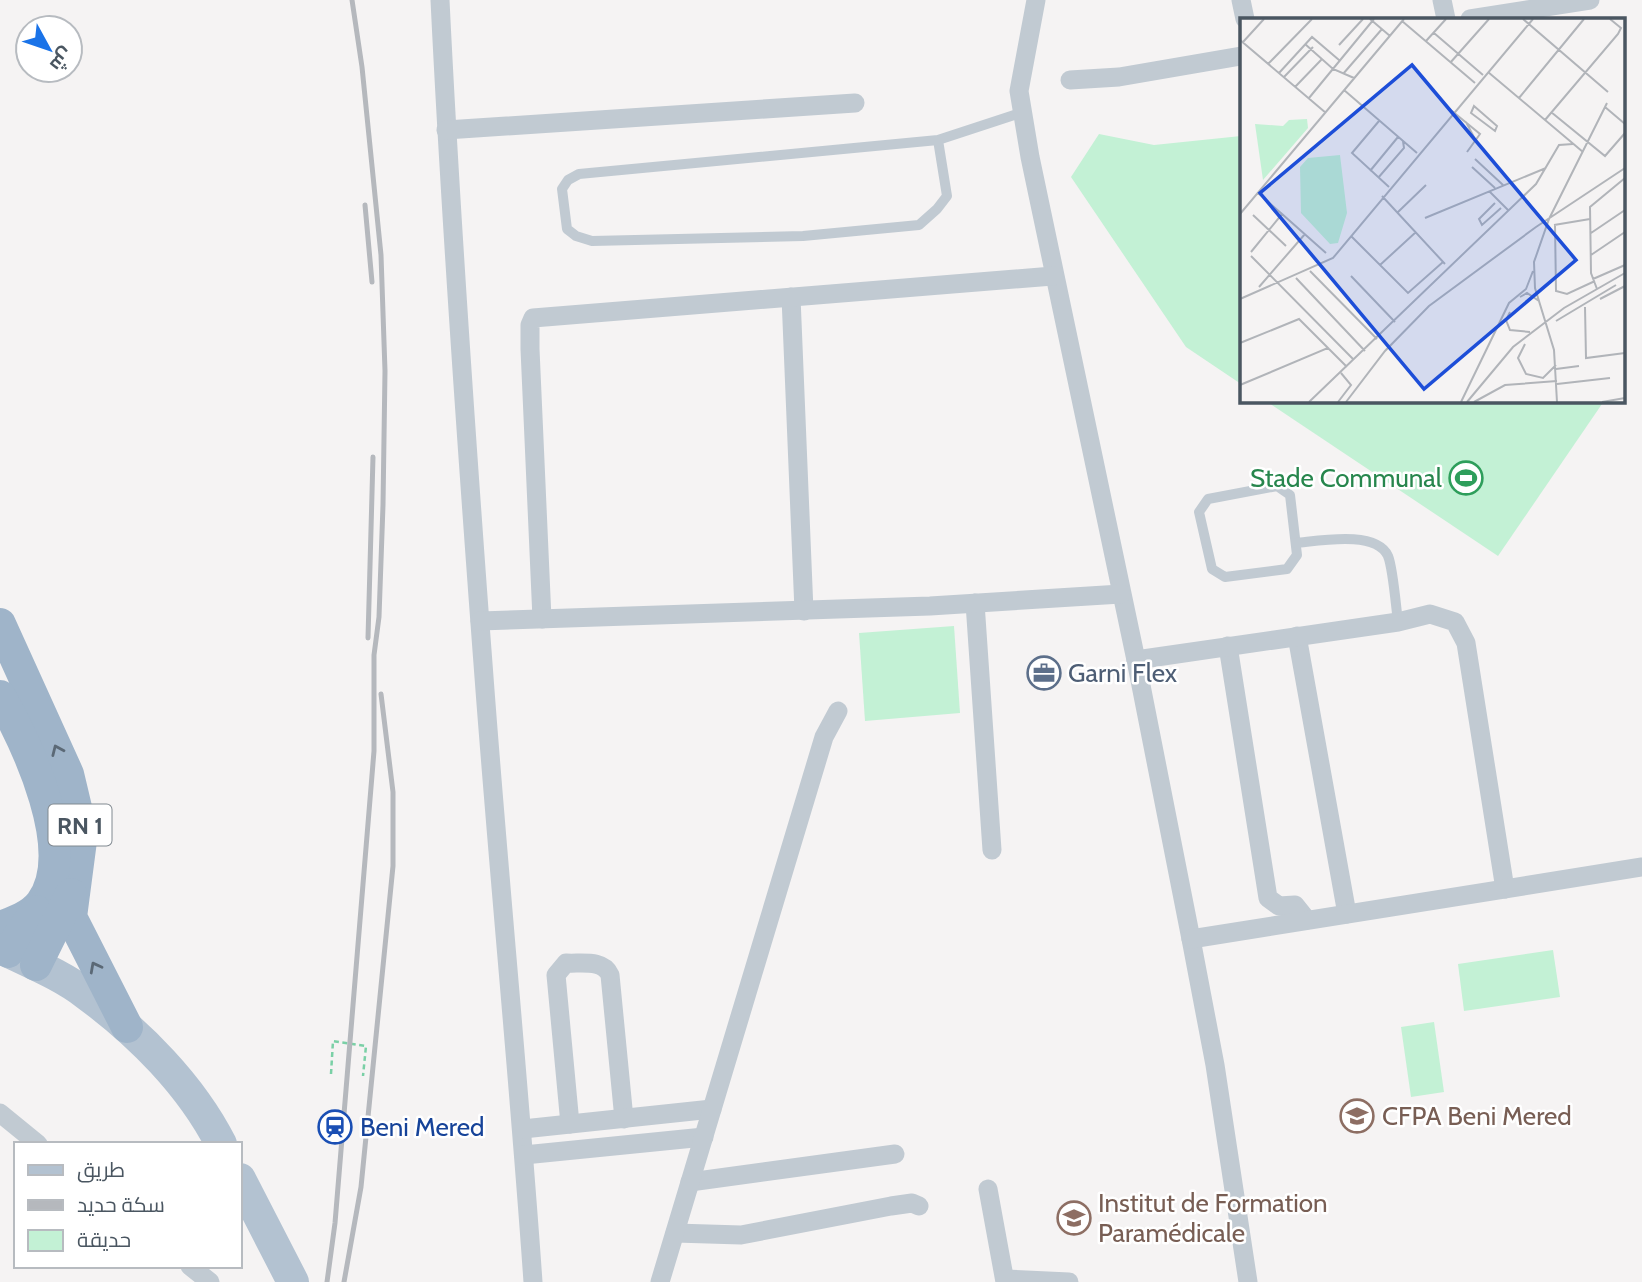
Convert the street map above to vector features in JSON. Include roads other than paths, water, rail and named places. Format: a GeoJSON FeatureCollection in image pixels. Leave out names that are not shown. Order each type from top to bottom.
{"type":"FeatureCollection","features":[{"type":"Feature","properties":{"kind":"highway","name":"RN 1"},"geometry":{"type":"LineString","coordinates":[[0,624],[68,774],[82,833],[71,917],[127,1027]]}},
{"type":"Feature","properties":{"kind":"highway"},"geometry":{"type":"LineString","coordinates":[[0,696],[16,724],[47,803],[54,841],[52,879],[40,904],[18,921],[11,948]]}},
{"type":"Feature","properties":{"kind":"highway"},"geometry":{"type":"LineString","coordinates":[[11,948],[75,886]]}},
{"type":"Feature","properties":{"kind":"main road","name":"RN 1"},"geometry":{"type":"LineString","coordinates":[[11,948],[85,992],[127,1027],[167,1068],[211,1123],[220,1142]]}},
{"type":"Feature","properties":{"kind":"main road"},"geometry":{"type":"LineString","coordinates":[[242,1183],[293,1282]]}},
{"type":"Feature","properties":{"kind":"street"},"geometry":{"type":"LineString","coordinates":[[440,0],[446,130],[480,621],[523,1129],[533,1282]]}},
{"type":"Feature","properties":{"kind":"street"},"geometry":{"type":"LineString","coordinates":[[1036,0],[1019,91],[1054,276],[1136,660],[1191,939],[1215,1065],[1248,1282]]}},
{"type":"Feature","properties":{"kind":"street"},"geometry":{"type":"LineString","coordinates":[[1241,0],[1245,18]]}},
{"type":"Feature","properties":{"kind":"street"},"geometry":{"type":"LineString","coordinates":[[1442,0],[1446,18]]}},
{"type":"Feature","properties":{"kind":"street"},"geometry":{"type":"LineString","coordinates":[[1476,18],[1590,0]]}},
{"type":"Feature","properties":{"kind":"street"},"geometry":{"type":"LineString","coordinates":[[1070,80],[1119,77],[1240,56]]}},
{"type":"Feature","properties":{"kind":"street"},"geometry":{"type":"LineString","coordinates":[[446,130],[855,103]]}},
{"type":"Feature","properties":{"kind":"street"},"geometry":{"type":"LineString","coordinates":[[542,620],[530,349],[530,325],[533,318],[1054,276]]}},
{"type":"Feature","properties":{"kind":"street"},"geometry":{"type":"LineString","coordinates":[[792,296],[804,611]]}},
{"type":"Feature","properties":{"kind":"street"},"geometry":{"type":"LineString","coordinates":[[480,621],[804,611],[1121,594]]}},
{"type":"Feature","properties":{"kind":"street"},"geometry":{"type":"LineString","coordinates":[[975,603],[992,850]]}},
{"type":"Feature","properties":{"kind":"street"},"geometry":{"type":"LineString","coordinates":[[1136,660],[1398,622],[1430,614],[1455,622],[1466,643],[1504,889]]}},
{"type":"Feature","properties":{"kind":"street"},"geometry":{"type":"LineString","coordinates":[[1297,636],[1347,914]]}},
{"type":"Feature","properties":{"kind":"street"},"geometry":{"type":"LineString","coordinates":[[1228,646],[1268,898],[1279,906],[1295,905],[1307,920]]}},
{"type":"Feature","properties":{"kind":"street"},"geometry":{"type":"LineString","coordinates":[[660,1282],[824,737],[838,711]]}},
{"type":"Feature","properties":{"kind":"street"},"geometry":{"type":"LineString","coordinates":[[1191,939],[1642,867]]}},
{"type":"Feature","properties":{"kind":"street"},"geometry":{"type":"LineString","coordinates":[[570,1125],[556,975],[566,963],[601,965],[607,968],[610,975],[624,1119]]}},
{"type":"Feature","properties":{"kind":"street"},"geometry":{"type":"LineString","coordinates":[[523,1129],[712,1109]]}},
{"type":"Feature","properties":{"kind":"street"},"geometry":{"type":"LineString","coordinates":[[0,1113],[36,1142]]}},
{"type":"Feature","properties":{"kind":"street"},"geometry":{"type":"LineString","coordinates":[[524,1155],[704,1137]]}},
{"type":"Feature","properties":{"kind":"street"},"geometry":{"type":"LineString","coordinates":[[690,1182],[895,1154]]}},
{"type":"Feature","properties":{"kind":"street"},"geometry":{"type":"LineString","coordinates":[[988,1189],[1005,1280],[1069,1282]]}},
{"type":"Feature","properties":{"kind":"street"},"geometry":{"type":"LineString","coordinates":[[675,1233],[741,1235],[891,1206],[912,1203],[919,1206]]}},
{"type":"Feature","properties":{"kind":"street"},"geometry":{"type":"LineString","coordinates":[[192,1268],[209,1282]]}},
{"type":"Feature","properties":{"kind":"lane"},"geometry":{"type":"LineString","coordinates":[[938,139],[947,195],[937,209],[919,225],[803,236],[593,241],[576,236],[568,229],[562,188],[568,180],[579,174],[938,139],[1023,112]]}},
{"type":"Feature","properties":{"kind":"lane"},"geometry":{"type":"LineString","coordinates":[[1278,486],[1290,495],[1296,542],[1297,555],[1287,569],[1225,577],[1212,569],[1199,512],[1208,499],[1278,486]]}},
{"type":"Feature","properties":{"kind":"lane"},"geometry":{"type":"LineString","coordinates":[[1296,542],[1358,539],[1377,543],[1388,556],[1398,622]]}},
{"type":"Feature","properties":{"kind":"railway"},"geometry":{"type":"LineString","coordinates":[[327,1282],[335,1223],[374,751],[374,655],[379,617],[383,505],[385,371],[381,255],[362,67],[352,0]]}},
{"type":"Feature","properties":{"kind":"railway"},"geometry":{"type":"LineString","coordinates":[[365,205],[372,282]]}},
{"type":"Feature","properties":{"kind":"railway"},"geometry":{"type":"LineString","coordinates":[[368,638],[373,457]]}},
{"type":"Feature","properties":{"kind":"railway"},"geometry":{"type":"LineString","coordinates":[[344,1282],[361,1187],[393,866],[393,792],[381,694]]}},
{"type":"Feature","properties":{"kind":"place","name":"Stade Communal"},"geometry":{"type":"Point","coordinates":[1466,478]}},
{"type":"Feature","properties":{"kind":"place","name":"Garni Flex"},"geometry":{"type":"Point","coordinates":[1044,673]}},
{"type":"Feature","properties":{"kind":"place","name":"CFPA Beni Mered"},"geometry":{"type":"Point","coordinates":[1357,1116]}},
{"type":"Feature","properties":{"kind":"place","name":"Beni Mered"},"geometry":{"type":"Point","coordinates":[335,1127]}},
{"type":"Feature","properties":{"kind":"place","name":"Institut de Formation Paramédicale"},"geometry":{"type":"Point","coordinates":[1074,1218]}}]}
